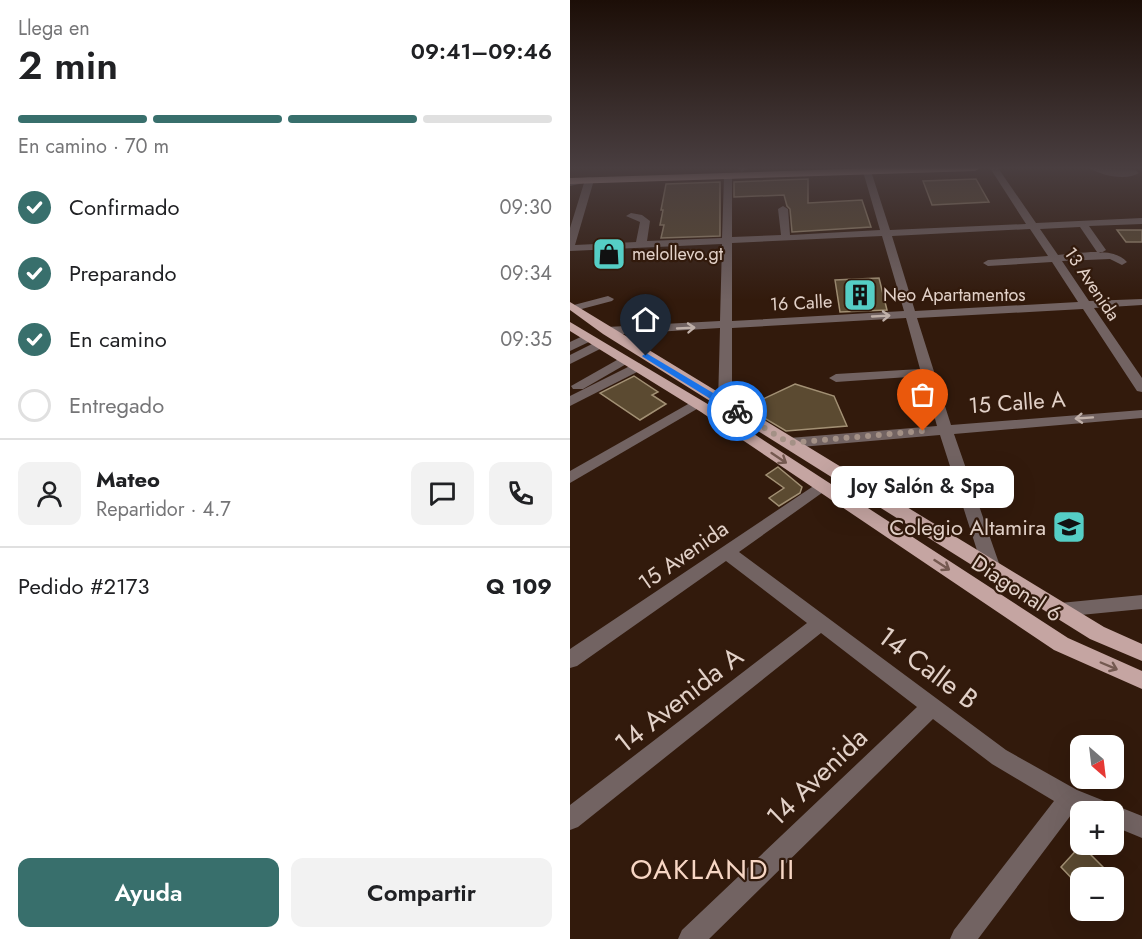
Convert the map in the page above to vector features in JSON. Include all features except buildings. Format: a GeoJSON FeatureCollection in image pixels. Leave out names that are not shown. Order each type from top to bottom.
{"type":"FeatureCollection","features":[{"type":"Feature","properties":{"kind":"main road","name":"Diagonal 6"},"geometry":{"type":"LineString","coordinates":[[572,306],[597,338],[630,364],[697,403],[1061,644],[1142,680]]}},
{"type":"Feature","properties":{"kind":"main road","name":"Diagonal 6"},"geometry":{"type":"LineString","coordinates":[[570,326],[725,404],[1097,633],[1142,653]]}},
{"type":"Feature","properties":{"kind":"street"},"geometry":{"type":"LineString","coordinates":[[580,212],[570,246],[686,245],[729,240],[1142,221]]}},
{"type":"Feature","properties":{"kind":"street"},"geometry":{"type":"LineString","coordinates":[[725,404],[729,212]]}},
{"type":"Feature","properties":{"kind":"street"},"geometry":{"type":"LineString","coordinates":[[783,212],[786,237]]}},
{"type":"Feature","properties":{"kind":"street"},"geometry":{"type":"LineString","coordinates":[[878,212],[945,429],[992,569]]}},
{"type":"Feature","properties":{"kind":"street","name":"13 Avenida"},"geometry":{"type":"LineString","coordinates":[[1024,212],[1142,388]]}},
{"type":"Feature","properties":{"kind":"street"},"geometry":{"type":"LineString","coordinates":[[631,216],[645,221],[641,245]]}},
{"type":"Feature","properties":{"kind":"street"},"geometry":{"type":"LineString","coordinates":[[1082,224],[1101,250]]}},
{"type":"Feature","properties":{"kind":"street"},"geometry":{"type":"LineString","coordinates":[[988,263],[1110,256],[1122,262]]}},
{"type":"Feature","properties":{"kind":"street"},"geometry":{"type":"LineString","coordinates":[[1071,258],[1079,267]]}},
{"type":"Feature","properties":{"kind":"street"},"geometry":{"type":"LineString","coordinates":[[572,306],[608,299]]}},
{"type":"Feature","properties":{"kind":"street","name":"16 Calle"},"geometry":{"type":"LineString","coordinates":[[597,338],[728,326],[1142,302]]}},
{"type":"Feature","properties":{"kind":"street"},"geometry":{"type":"LineString","coordinates":[[570,347],[597,338]]}},
{"type":"Feature","properties":{"kind":"street"},"geometry":{"type":"LineString","coordinates":[[571,365],[597,338]]}},
{"type":"Feature","properties":{"kind":"street"},"geometry":{"type":"LineString","coordinates":[[578,386],[630,364]]}},
{"type":"Feature","properties":{"kind":"street"},"geometry":{"type":"LineString","coordinates":[[570,402],[630,364]]}},
{"type":"Feature","properties":{"kind":"street"},"geometry":{"type":"LineString","coordinates":[[836,378],[928,372]]}},
{"type":"Feature","properties":{"kind":"street"},"geometry":{"type":"LineString","coordinates":[[570,478],[697,403]]}},
{"type":"Feature","properties":{"kind":"street","name":"15 Calle A"},"geometry":{"type":"LineString","coordinates":[[789,443],[1142,414]]}},
{"type":"Feature","properties":{"kind":"street","name":"15 Avenida"},"geometry":{"type":"LineString","coordinates":[[570,660],[821,486]]}},
{"type":"Feature","properties":{"kind":"street","name":"14 Calle B"},"geometry":{"type":"LineString","coordinates":[[727,552],[999,758],[1078,801]]}},
{"type":"Feature","properties":{"kind":"street"},"geometry":{"type":"LineString","coordinates":[[1060,610],[1142,602]]}},
{"type":"Feature","properties":{"kind":"street","name":"14 Avenida A"},"geometry":{"type":"LineString","coordinates":[[570,819],[821,623]]}},
{"type":"Feature","properties":{"kind":"street","name":"14 Avenida"},"geometry":{"type":"LineString","coordinates":[[691,939],[931,706]]}},
{"type":"Feature","properties":{"kind":"street"},"geometry":{"type":"LineString","coordinates":[[963,939],[1070,798]]}},
{"type":"Feature","properties":{"kind":"street"},"geometry":{"type":"LineString","coordinates":[[1124,820],[1142,827]]}},
{"type":"Feature","properties":{"kind":"way so far"},"geometry":{"type":"LineString","coordinates":[[737,411],[789,443],[923,431]]}},
{"type":"Feature","properties":{"kind":"place","name":"melollevo.gt"},"geometry":{"type":"Point","coordinates":[609,254]}},
{"type":"Feature","properties":{"kind":"place","name":"Neo Apartamentos"},"geometry":{"type":"Point","coordinates":[860,295]}},
{"type":"Feature","properties":{"kind":"place","name":"Joy Salón & Spa"},"geometry":{"type":"Point","coordinates":[923,431]}},
{"type":"Feature","properties":{"kind":"place","name":"Colegio Altamira"},"geometry":{"type":"Point","coordinates":[1069,527]}},
{"type":"Feature","properties":{"kind":"district","name":"OAKLAND II"},"geometry":{"type":"Point","coordinates":[713,869]}},
{"type":"Feature","properties":{"kind":"route"},"geometry":{"type":"LineString","coordinates":[[646,356],[737,411]]}}]}
